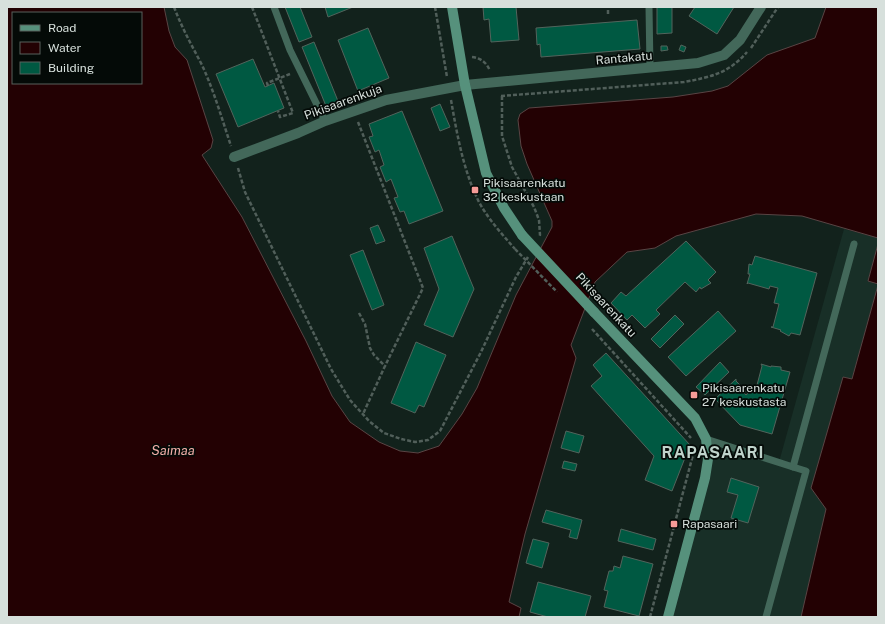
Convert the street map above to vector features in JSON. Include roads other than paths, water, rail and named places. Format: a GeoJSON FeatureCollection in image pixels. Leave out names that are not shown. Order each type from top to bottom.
{"type":"FeatureCollection","features":[{"type":"Feature","properties":{"kind":"street","name":"Pikisaarenkatu"},"geometry":{"type":"LineString","coordinates":[[452,7],[465,85],[486,173],[504,208],[522,235],[694,418],[706,439],[708,459],[704,478],[668,617]]}},
{"type":"Feature","properties":{"kind":"street","name":"Rantakatu"},"geometry":{"type":"LineString","coordinates":[[465,85],[698,64],[724,55],[740,40],[761,7]]}},
{"type":"Feature","properties":{"kind":"street","name":"Pikisaarenkuja"},"geometry":{"type":"LineString","coordinates":[[234,157],[298,133],[325,121],[386,100],[465,85]]}},
{"type":"Feature","properties":{"kind":"lane"},"geometry":{"type":"LineString","coordinates":[[274,7],[290,50],[325,121]]}},
{"type":"Feature","properties":{"kind":"lane"},"geometry":{"type":"LineString","coordinates":[[649,7],[650,68]]}},
{"type":"Feature","properties":{"kind":"lane"},"geometry":{"type":"LineString","coordinates":[[793,467],[854,244]]}},
{"type":"Feature","properties":{"kind":"lane"},"geometry":{"type":"LineString","coordinates":[[706,439],[806,471],[766,617]]}},
{"type":"Feature","properties":{"kind":"water","name":"Saimaa"},"geometry":{"type":"Polygon","coordinates":[[[7,7],[164,7],[169,31],[175,47],[187,60],[213,140],[211,148],[202,155],[242,217],[306,341],[332,396],[350,422],[379,442],[400,451],[418,453],[439,446],[462,414],[477,388],[516,295],[552,227],[552,221],[527,164],[521,146],[518,120],[520,114],[529,108],[673,97],[712,91],[728,86],[767,55],[815,38],[826,7],[878,7],[878,238],[802,216],[756,214],[676,236],[655,248],[627,252],[595,282],[571,345],[576,358],[525,534],[509,602],[521,608],[519,617],[7,617],[7,7]]]}},
{"type":"Feature","properties":{"kind":"water"},"geometry":{"type":"Polygon","coordinates":[[[878,244],[878,284],[868,281],[878,244]]]}},
{"type":"Feature","properties":{"kind":"water"},"geometry":{"type":"Polygon","coordinates":[[[878,285],[878,617],[801,617],[826,509],[811,488],[843,377],[852,379],[878,285]]]}},
{"type":"Feature","properties":{"kind":"place","name":"Pikisaarenkatu 32 keskustaan"},"geometry":{"type":"Point","coordinates":[475,190]}},
{"type":"Feature","properties":{"kind":"place","name":"Pikisaarenkatu 27 keskustasta"},"geometry":{"type":"Point","coordinates":[694,395]}},
{"type":"Feature","properties":{"kind":"place","name":"Rapasaari"},"geometry":{"type":"Point","coordinates":[674,524]}},
{"type":"Feature","properties":{"kind":"district","name":"RAPASAARI"},"geometry":{"type":"Point","coordinates":[713,452]}}]}
